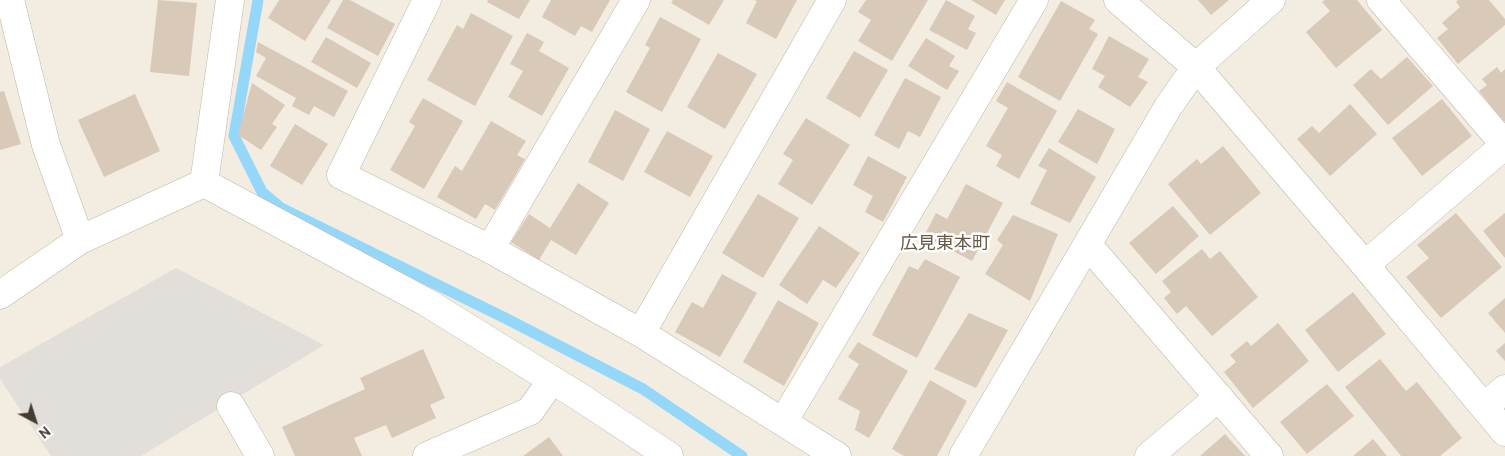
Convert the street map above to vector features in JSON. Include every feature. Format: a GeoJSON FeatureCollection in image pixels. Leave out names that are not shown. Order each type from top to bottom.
{"type":"FeatureCollection","features":[{"type":"Feature","properties":{"kind":"street"},"geometry":{"type":"LineString","coordinates":[[10,0],[46,145],[80,240]]}},
{"type":"Feature","properties":{"kind":"street"},"geometry":{"type":"LineString","coordinates":[[204,183],[230,0]]}},
{"type":"Feature","properties":{"kind":"street"},"geometry":{"type":"LineString","coordinates":[[490,249],[636,0]]}},
{"type":"Feature","properties":{"kind":"street"},"geometry":{"type":"LineString","coordinates":[[641,333],[832,0]]}},
{"type":"Feature","properties":{"kind":"street"},"geometry":{"type":"LineString","coordinates":[[784,422],[1034,0]]}},
{"type":"Feature","properties":{"kind":"street"},"geometry":{"type":"LineString","coordinates":[[1118,0],[1196,67],[1505,432]]}},
{"type":"Feature","properties":{"kind":"street"},"geometry":{"type":"LineString","coordinates":[[963,456],[1168,108],[1196,67],[1271,0]]}},
{"type":"Feature","properties":{"kind":"street"},"geometry":{"type":"LineString","coordinates":[[1365,265],[1505,145],[1381,0]]}},
{"type":"Feature","properties":{"kind":"street"},"geometry":{"type":"LineString","coordinates":[[424,1],[341,175],[490,249],[641,333],[837,456]]}},
{"type":"Feature","properties":{"kind":"street"},"geometry":{"type":"LineString","coordinates":[[0,295],[80,240],[204,183]]}},
{"type":"Feature","properties":{"kind":"street"},"geometry":{"type":"LineString","coordinates":[[204,183],[426,302],[583,399],[668,456]]}},
{"type":"Feature","properties":{"kind":"street"},"geometry":{"type":"LineString","coordinates":[[1088,245],[1269,456]]}},
{"type":"Feature","properties":{"kind":"street"},"geometry":{"type":"LineString","coordinates":[[426,456],[530,411],[552,380]]}},
{"type":"Feature","properties":{"kind":"street"},"geometry":{"type":"LineString","coordinates":[[1484,407],[1505,389]]}},
{"type":"Feature","properties":{"kind":"street"},"geometry":{"type":"LineString","coordinates":[[1149,456],[1219,397]]}},
{"type":"Feature","properties":{"kind":"street"},"geometry":{"type":"LineString","coordinates":[[232,406],[260,456]]}},
{"type":"Feature","properties":{"kind":"shaded area"},"geometry":{"type":"Polygon","coordinates":[[[176,268],[324,345],[141,456],[51,456],[0,379],[0,367],[176,268]]]}},
{"type":"Feature","properties":{"kind":"building"},"geometry":{"type":"Polygon","coordinates":[[[158,0],[197,3],[189,76],[150,72],[158,0]]]}},
{"type":"Feature","properties":{"kind":"building"},"geometry":{"type":"Polygon","coordinates":[[[279,0],[331,0],[305,41],[268,18],[279,0]]]}},
{"type":"Feature","properties":{"kind":"building"},"geometry":{"type":"Polygon","coordinates":[[[343,0],[350,0],[395,24],[378,56],[327,28],[343,0]]]}},
{"type":"Feature","properties":{"kind":"building"},"geometry":{"type":"Polygon","coordinates":[[[488,0],[530,0],[519,19],[487,2],[488,0]]]}},
{"type":"Feature","properties":{"kind":"building"},"geometry":{"type":"Polygon","coordinates":[[[551,0],[610,0],[592,32],[581,26],[575,36],[542,17],[551,0]]]}},
{"type":"Feature","properties":{"kind":"building"},"geometry":{"type":"Polygon","coordinates":[[[673,0],[724,0],[709,25],[671,3],[673,0]]]}},
{"type":"Feature","properties":{"kind":"building"},"geometry":{"type":"Polygon","coordinates":[[[754,0],[797,0],[776,39],[746,23],[757,1],[754,0]]]}},
{"type":"Feature","properties":{"kind":"building"},"geometry":{"type":"Polygon","coordinates":[[[866,0],[928,0],[892,61],[858,41],[871,20],[858,12],[866,0]]]}},
{"type":"Feature","properties":{"kind":"building"},"geometry":{"type":"Polygon","coordinates":[[[946,0],[975,16],[968,29],[976,33],[967,50],[929,30],[946,0]]]}},
{"type":"Feature","properties":{"kind":"building"},"geometry":{"type":"Polygon","coordinates":[[[971,0],[1005,0],[996,15],[971,0]]]}},
{"type":"Feature","properties":{"kind":"building"},"geometry":{"type":"Polygon","coordinates":[[[1198,0],[1229,0],[1211,15],[1198,0]]]}},
{"type":"Feature","properties":{"kind":"building"},"geometry":{"type":"Polygon","coordinates":[[[1325,0],[1357,0],[1382,30],[1336,68],[1306,32],[1330,11],[1322,2],[1325,0]]]}},
{"type":"Feature","properties":{"kind":"building"},"geometry":{"type":"Polygon","coordinates":[[[1458,0],[1489,0],[1505,19],[1505,25],[1458,64],[1437,38],[1448,29],[1442,23],[1460,7],[1456,2],[1458,0]]]}},
{"type":"Feature","properties":{"kind":"building"},"geometry":{"type":"Polygon","coordinates":[[[1061,1],[1095,20],[1089,29],[1098,34],[1060,101],[1018,77],[1061,1]]]}},
{"type":"Feature","properties":{"kind":"building"},"geometry":{"type":"Polygon","coordinates":[[[471,13],[513,36],[475,106],[427,80],[457,25],[463,29],[471,13]]]}},
{"type":"Feature","properties":{"kind":"building"},"geometry":{"type":"Polygon","coordinates":[[[660,17],[701,39],[662,112],[626,92],[650,48],[645,45],[660,17]]]}},
{"type":"Feature","properties":{"kind":"building"},"geometry":{"type":"Polygon","coordinates":[[[527,33],[544,42],[539,51],[569,68],[542,116],[508,97],[523,71],[510,64],[527,33]]]}},
{"type":"Feature","properties":{"kind":"building"},"geometry":{"type":"Polygon","coordinates":[[[1109,36],[1149,59],[1138,77],[1148,82],[1130,107],[1098,87],[1105,76],[1092,69],[1109,36]]]}},
{"type":"Feature","properties":{"kind":"building"},"geometry":{"type":"Polygon","coordinates":[[[326,37],[371,63],[357,88],[311,62],[326,37]]]}},
{"type":"Feature","properties":{"kind":"building"},"geometry":{"type":"Polygon","coordinates":[[[926,38],[955,56],[949,66],[959,71],[947,90],[908,66],[926,38]]]}},
{"type":"Feature","properties":{"kind":"building"},"geometry":{"type":"Polygon","coordinates":[[[258,42],[348,91],[334,117],[314,106],[309,115],[292,106],[296,98],[256,76],[266,58],[256,52],[258,42]]]}},
{"type":"Feature","properties":{"kind":"building"},"geometry":{"type":"Polygon","coordinates":[[[854,51],[888,70],[860,118],[826,98],[854,51]]]}},
{"type":"Feature","properties":{"kind":"building"},"geometry":{"type":"Polygon","coordinates":[[[718,53],[757,74],[725,129],[687,107],[718,53]]]}},
{"type":"Feature","properties":{"kind":"building"},"geometry":{"type":"Polygon","coordinates":[[[1407,57],[1433,86],[1388,125],[1353,85],[1371,69],[1381,79],[1407,57]]]}},
{"type":"Feature","properties":{"kind":"building"},"geometry":{"type":"Polygon","coordinates":[[[1497,67],[1501,73],[1505,69],[1504,122],[1479,91],[1487,85],[1482,79],[1497,67]]]}},
{"type":"Feature","properties":{"kind":"building"},"geometry":{"type":"Polygon","coordinates":[[[905,78],[941,97],[920,137],[908,131],[899,149],[874,135],[905,78]]]}},
{"type":"Feature","properties":{"kind":"building"},"geometry":{"type":"Polygon","coordinates":[[[1007,82],[1057,111],[1019,179],[996,166],[1002,155],[986,146],[1008,108],[996,101],[1007,82]]]}},
{"type":"Feature","properties":{"kind":"building"},"geometry":{"type":"Polygon","coordinates":[[[252,83],[285,105],[272,124],[277,127],[261,150],[238,135],[252,83]]]}},
{"type":"Feature","properties":{"kind":"building"},"geometry":{"type":"Polygon","coordinates":[[[4,91],[21,144],[0,150],[0,92],[4,91]]]}},
{"type":"Feature","properties":{"kind":"building"},"geometry":{"type":"Polygon","coordinates":[[[135,94],[160,151],[104,177],[78,120],[135,94]]]}},
{"type":"Feature","properties":{"kind":"building"},"geometry":{"type":"Polygon","coordinates":[[[423,98],[463,121],[424,189],[390,170],[415,126],[409,122],[423,98]]]}},
{"type":"Feature","properties":{"kind":"building"},"geometry":{"type":"Polygon","coordinates":[[[1442,99],[1472,136],[1422,176],[1392,138],[1442,99]]]}},
{"type":"Feature","properties":{"kind":"building"},"geometry":{"type":"Polygon","coordinates":[[[1350,104],[1377,134],[1330,176],[1297,139],[1312,126],[1319,133],[1350,104]]]}},
{"type":"Feature","properties":{"kind":"building"},"geometry":{"type":"Polygon","coordinates":[[[1078,109],[1115,129],[1097,164],[1058,142],[1078,109]]]}},
{"type":"Feature","properties":{"kind":"building"},"geometry":{"type":"Polygon","coordinates":[[[615,110],[650,129],[623,181],[588,162],[615,110]]]}},
{"type":"Feature","properties":{"kind":"building"},"geometry":{"type":"Polygon","coordinates":[[[806,118],[850,145],[812,205],[778,184],[793,160],[783,154],[806,118]]]}},
{"type":"Feature","properties":{"kind":"building"},"geometry":{"type":"Polygon","coordinates":[[[491,121],[526,141],[517,155],[525,159],[495,210],[485,204],[476,219],[437,197],[455,166],[462,171],[491,121]]]}},
{"type":"Feature","properties":{"kind":"building"},"geometry":{"type":"Polygon","coordinates":[[[295,124],[328,144],[302,185],[270,166],[295,124]]]}},
{"type":"Feature","properties":{"kind":"building"},"geometry":{"type":"Polygon","coordinates":[[[667,131],[713,156],[690,197],[644,172],[667,131]]]}},
{"type":"Feature","properties":{"kind":"building"},"geometry":{"type":"Polygon","coordinates":[[[1223,146],[1261,193],[1210,235],[1168,184],[1197,159],[1201,164],[1223,146]]]}},
{"type":"Feature","properties":{"kind":"building"},"geometry":{"type":"Polygon","coordinates":[[[1049,148],[1096,177],[1070,223],[1030,204],[1047,170],[1038,166],[1049,148]]]}},
{"type":"Feature","properties":{"kind":"building"},"geometry":{"type":"Polygon","coordinates":[[[868,156],[907,177],[883,222],[865,212],[873,196],[853,185],[868,156]]]}},
{"type":"Feature","properties":{"kind":"building"},"geometry":{"type":"Polygon","coordinates":[[[578,183],[609,203],[576,255],[551,240],[539,260],[511,242],[529,214],[550,228],[578,183]]]}},
{"type":"Feature","properties":{"kind":"building"},"geometry":{"type":"Polygon","coordinates":[[[966,184],[1003,203],[972,261],[924,236],[936,213],[947,219],[966,184]]]}},
{"type":"Feature","properties":{"kind":"building"},"geometry":{"type":"Polygon","coordinates":[[[758,194],[799,218],[763,278],[722,253],[758,194]]]}},
{"type":"Feature","properties":{"kind":"building"},"geometry":{"type":"Polygon","coordinates":[[[1173,206],[1199,236],[1156,274],[1129,243],[1173,206]]]}},
{"type":"Feature","properties":{"kind":"building"},"geometry":{"type":"Polygon","coordinates":[[[1456,213],[1502,267],[1441,318],[1406,277],[1429,258],[1417,245],[1456,213]]]}},
{"type":"Feature","properties":{"kind":"building"},"geometry":{"type":"Polygon","coordinates":[[[1505,213],[1505,258],[1483,231],[1505,213]]]}},
{"type":"Feature","properties":{"kind":"building"},"geometry":{"type":"Polygon","coordinates":[[[1013,215],[1058,234],[1030,301],[985,274],[1003,245],[997,240],[1013,215]]]}},
{"type":"Feature","properties":{"kind":"building"},"geometry":{"type":"Polygon","coordinates":[[[819,226],[860,253],[836,288],[823,280],[807,304],[779,285],[819,226]]]}},
{"type":"Feature","properties":{"kind":"building"},"geometry":{"type":"Polygon","coordinates":[[[1202,249],[1210,259],[1220,251],[1258,297],[1212,336],[1186,306],[1177,314],[1164,298],[1171,292],[1162,281],[1202,249]]]}},
{"type":"Feature","properties":{"kind":"building"},"geometry":{"type":"Polygon","coordinates":[[[925,259],[960,277],[917,358],[872,335],[909,266],[918,270],[925,259]]]}},
{"type":"Feature","properties":{"kind":"building"},"geometry":{"type":"Polygon","coordinates":[[[722,274],[757,293],[720,357],[675,332],[692,302],[703,308],[722,274]]]}},
{"type":"Feature","properties":{"kind":"building"},"geometry":{"type":"Polygon","coordinates":[[[1353,292],[1386,334],[1338,372],[1305,330],[1353,292]]]}},
{"type":"Feature","properties":{"kind":"building"},"geometry":{"type":"Polygon","coordinates":[[[1505,298],[1505,333],[1488,313],[1505,298]]]}},
{"type":"Feature","properties":{"kind":"building"},"geometry":{"type":"Polygon","coordinates":[[[778,300],[819,323],[784,386],[743,362],[778,300]]]}},
{"type":"Feature","properties":{"kind":"building"},"geometry":{"type":"Polygon","coordinates":[[[969,313],[1008,330],[976,388],[934,369],[969,313]]]}},
{"type":"Feature","properties":{"kind":"building"},"geometry":{"type":"Polygon","coordinates":[[[1278,323],[1309,361],[1253,408],[1224,372],[1236,362],[1230,355],[1247,341],[1251,346],[1278,323]]]}},
{"type":"Feature","properties":{"kind":"building"},"geometry":{"type":"Polygon","coordinates":[[[858,342],[908,371],[869,438],[855,430],[860,411],[838,399],[859,364],[848,357],[858,342]]]}},
{"type":"Feature","properties":{"kind":"building"},"geometry":{"type":"Polygon","coordinates":[[[1505,343],[1505,361],[1496,351],[1505,343]]]}},
{"type":"Feature","properties":{"kind":"building"},"geometry":{"type":"Polygon","coordinates":[[[423,349],[445,398],[430,405],[436,418],[392,438],[386,425],[354,438],[362,456],[295,456],[282,427],[365,389],[360,378],[423,349]]]}},
{"type":"Feature","properties":{"kind":"building"},"geometry":{"type":"Polygon","coordinates":[[[1380,359],[1406,391],[1417,382],[1462,438],[1440,456],[1401,456],[1345,387],[1380,359]]]}},
{"type":"Feature","properties":{"kind":"building"},"geometry":{"type":"Polygon","coordinates":[[[930,380],[967,401],[937,456],[904,456],[892,449],[930,380]]]}},
{"type":"Feature","properties":{"kind":"building"},"geometry":{"type":"Polygon","coordinates":[[[1327,384],[1354,416],[1307,454],[1280,422],[1327,384]]]}},
{"type":"Feature","properties":{"kind":"building"},"geometry":{"type":"Polygon","coordinates":[[[1225,434],[1245,456],[1200,456],[1225,434]]]}},
{"type":"Feature","properties":{"kind":"building"},"geometry":{"type":"Polygon","coordinates":[[[549,437],[563,456],[523,456],[549,437]]]}},
{"type":"Feature","properties":{"kind":"building"},"geometry":{"type":"Polygon","coordinates":[[[1373,439],[1387,456],[1353,456],[1373,439]]]}},
{"type":"Feature","properties":{"kind":"waterway"},"geometry":{"type":"LineString","coordinates":[[258,0],[234,136],[262,192],[281,208],[507,319],[643,389],[742,456]]}},
{"type":"Feature","properties":{"kind":"district","name":"広見東本町"},"geometry":{"type":"Point","coordinates":[945,244]}}]}
